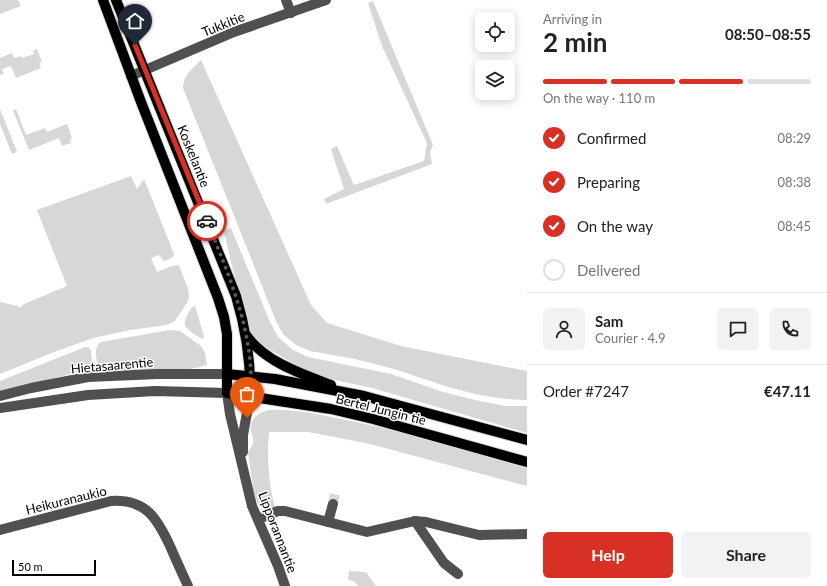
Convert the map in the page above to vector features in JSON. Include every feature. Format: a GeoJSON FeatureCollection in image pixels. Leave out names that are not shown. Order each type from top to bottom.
{"type":"FeatureCollection","features":[{"type":"Feature","properties":{"kind":"main road"},"geometry":{"type":"LineString","coordinates":[[103,0],[224,317],[227,334],[227,393]]}},
{"type":"Feature","properties":{"kind":"main road","name":"Koskelantie"},"geometry":{"type":"LineString","coordinates":[[116,0],[146,70],[236,296],[246,334],[250,360],[250,396]]}},
{"type":"Feature","properties":{"kind":"main road"},"geometry":{"type":"LineString","coordinates":[[246,334],[253,344],[261,351],[286,366],[312,378],[364,396]]}},
{"type":"Feature","properties":{"kind":"main road","name":"Bertel Jungin tie"},"geometry":{"type":"LineString","coordinates":[[227,374],[275,379],[364,396],[527,440]]}},
{"type":"Feature","properties":{"kind":"main road","name":"Bertel Jungin tie"},"geometry":{"type":"LineString","coordinates":[[227,393],[331,409],[366,417],[527,462]]}},
{"type":"Feature","properties":{"kind":"street"},"geometry":{"type":"LineString","coordinates":[[286,0],[291,13]]}},
{"type":"Feature","properties":{"kind":"street","name":"Tukkitie"},"geometry":{"type":"LineString","coordinates":[[131,76],[234,32],[326,0]]}},
{"type":"Feature","properties":{"kind":"street","name":"Hietasaarentie"},"geometry":{"type":"LineString","coordinates":[[0,396],[31,388],[88,377],[157,374],[227,374]]}},
{"type":"Feature","properties":{"kind":"street"},"geometry":{"type":"LineString","coordinates":[[0,408],[95,395],[155,391],[227,393]]}},
{"type":"Feature","properties":{"kind":"street","name":"Lipporannantie"},"geometry":{"type":"LineString","coordinates":[[227,393],[252,506],[285,586]]}},
{"type":"Feature","properties":{"kind":"street","name":"Lipporannantie"},"geometry":{"type":"LineString","coordinates":[[242,464],[243,435],[250,396]]}},
{"type":"Feature","properties":{"kind":"street","name":"Heikuranaukio"},"geometry":{"type":"LineString","coordinates":[[0,530],[111,501],[125,501],[139,506],[152,515],[161,527],[188,586]]}},
{"type":"Feature","properties":{"kind":"street"},"geometry":{"type":"LineString","coordinates":[[328,522],[333,504]]}},
{"type":"Feature","properties":{"kind":"street"},"geometry":{"type":"LineString","coordinates":[[258,519],[278,511],[284,511],[367,532],[416,521],[479,535],[527,534]]}},
{"type":"Feature","properties":{"kind":"street"},"geometry":{"type":"LineString","coordinates":[[416,521],[444,563],[458,574]]}},
{"type":"Feature","properties":{"kind":"shaded area"},"geometry":{"type":"Polygon","coordinates":[[[0,0],[18,0],[21,6],[0,14],[0,0]]]}},
{"type":"Feature","properties":{"kind":"shaded area"},"geometry":{"type":"Polygon","coordinates":[[[373,1],[433,145],[430,152],[432,164],[326,204],[324,199],[344,189],[331,149],[337,146],[354,185],[424,161],[427,143],[382,46],[368,3],[373,1]]]}},
{"type":"Feature","properties":{"kind":"shaded area"},"geometry":{"type":"Polygon","coordinates":[[[37,49],[42,62],[39,63],[41,68],[16,78],[11,66],[2,69],[4,74],[0,75],[0,58],[12,53],[14,58],[21,56],[22,58],[34,54],[33,51],[37,49]]]}},
{"type":"Feature","properties":{"kind":"shaded area"},"geometry":{"type":"Polygon","coordinates":[[[201,60],[311,305],[327,323],[401,346],[527,371],[527,400],[505,399],[475,394],[445,386],[394,369],[355,359],[310,351],[296,345],[283,334],[276,321],[183,88],[185,79],[201,60]]]}},
{"type":"Feature","properties":{"kind":"shaded area"},"geometry":{"type":"Polygon","coordinates":[[[0,109],[17,152],[12,154],[0,124],[0,109]]]}},
{"type":"Feature","properties":{"kind":"shaded area"},"geometry":{"type":"Polygon","coordinates":[[[16,109],[26,135],[45,128],[47,132],[67,124],[72,138],[70,139],[71,143],[62,146],[59,138],[29,150],[13,111],[16,109]]]}},
{"type":"Feature","properties":{"kind":"shaded area"},"geometry":{"type":"Polygon","coordinates":[[[131,176],[137,189],[144,179],[174,254],[172,258],[164,261],[159,255],[151,258],[157,272],[179,265],[188,289],[188,301],[175,321],[167,325],[130,330],[93,338],[0,374],[0,302],[18,306],[20,308],[24,304],[67,286],[37,210],[131,176]]]}},
{"type":"Feature","properties":{"kind":"shaded area"},"geometry":{"type":"Polygon","coordinates":[[[231,228],[270,322],[278,337],[293,350],[308,357],[391,374],[443,392],[475,400],[505,406],[527,406],[527,433],[372,388],[321,377],[308,372],[257,342],[251,333],[245,317],[228,249],[224,231],[231,228]]]}},
{"type":"Feature","properties":{"kind":"shaded area"},"geometry":{"type":"Polygon","coordinates":[[[195,306],[204,337],[202,339],[185,326],[188,313],[192,307],[195,306]]]}},
{"type":"Feature","properties":{"kind":"shaded area"},"geometry":{"type":"Polygon","coordinates":[[[170,330],[180,331],[201,346],[205,353],[207,365],[184,370],[159,371],[111,369],[110,363],[97,364],[96,349],[101,342],[170,330]]]}},
{"type":"Feature","properties":{"kind":"shaded area"},"geometry":{"type":"Polygon","coordinates":[[[88,347],[91,350],[91,366],[77,367],[77,372],[0,393],[0,381],[88,347]]]}},
{"type":"Feature","properties":{"kind":"shaded area"},"geometry":{"type":"Polygon","coordinates":[[[268,410],[304,412],[365,424],[411,435],[527,468],[527,486],[370,444],[308,432],[269,432],[269,470],[275,507],[267,510],[258,506],[253,489],[248,452],[253,444],[250,427],[251,423],[255,417],[268,410]]]}},
{"type":"Feature","properties":{"kind":"shaded area"},"geometry":{"type":"Polygon","coordinates":[[[349,571],[366,572],[376,586],[358,586],[354,581],[348,580],[349,571]]]}},
{"type":"Feature","properties":{"kind":"tunnel"},"geometry":{"type":"LineString","coordinates":[[333,504],[335,494]]}},
{"type":"Feature","properties":{"kind":"way so far"},"geometry":{"type":"LineString","coordinates":[[207,221],[243,318],[251,376],[247,418]]}},
{"type":"Feature","properties":{"kind":"route"},"geometry":{"type":"LineString","coordinates":[[135,45],[207,221]]}}]}
